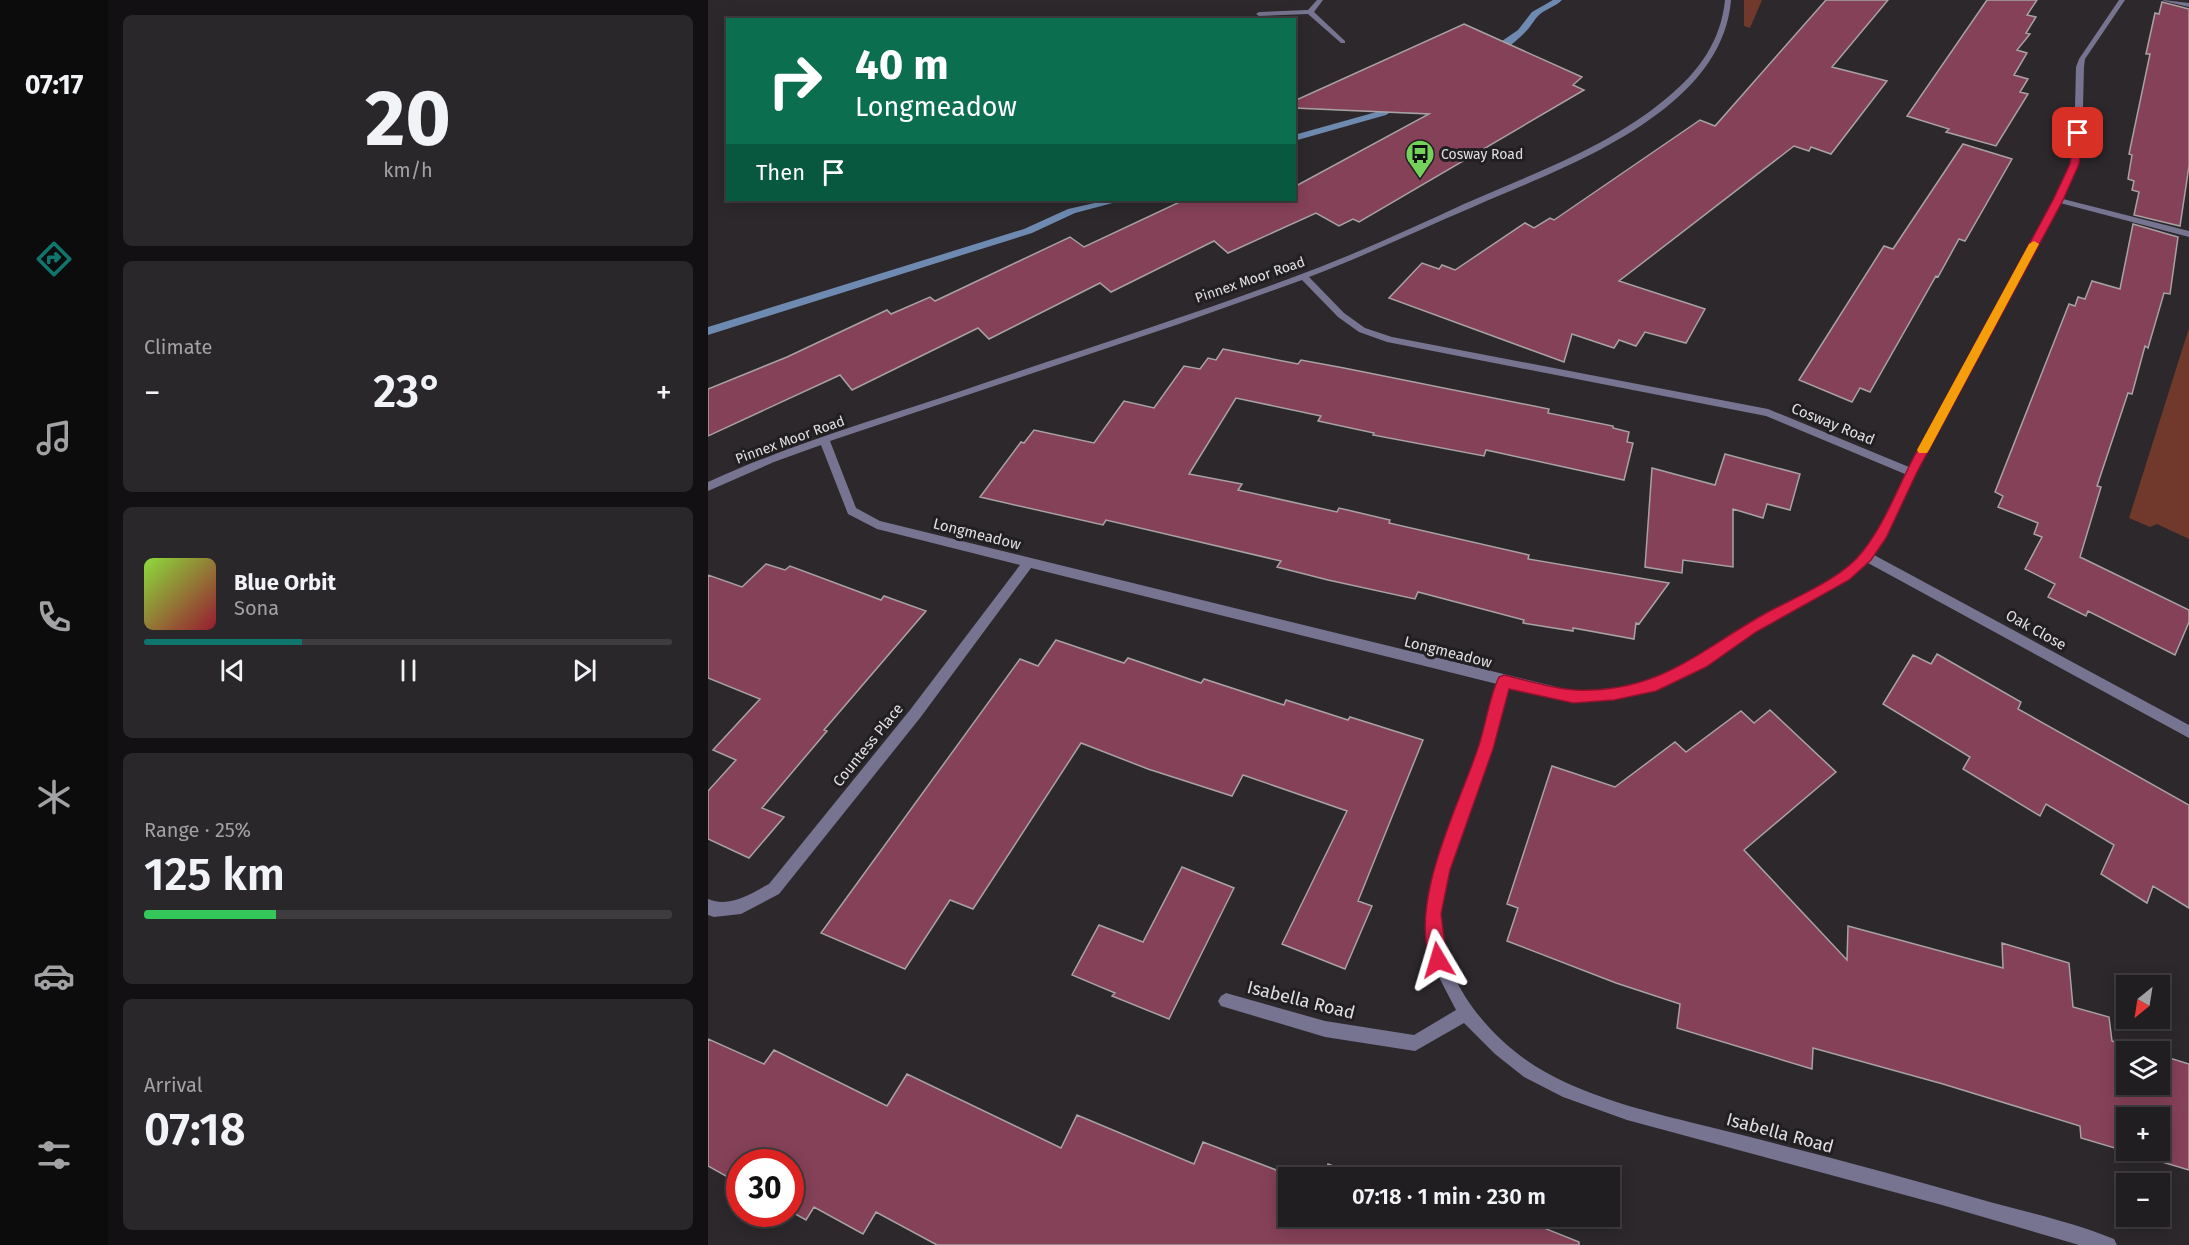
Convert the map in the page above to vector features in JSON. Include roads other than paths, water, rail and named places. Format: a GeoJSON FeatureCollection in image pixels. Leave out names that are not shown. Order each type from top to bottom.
{"type":"FeatureCollection","features":[{"type":"Feature","properties":{"kind":"street"},"geometry":{"type":"LineString","coordinates":[[1310,12],[1320,0]]}},
{"type":"Feature","properties":{"kind":"street","name":"Pinnex Moor Road"},"geometry":{"type":"LineString","coordinates":[[708,487],[734,474],[825,441],[1304,277],[1579,156],[1646,118],[1692,80],[1706,62],[1727,24],[1728,0]]}},
{"type":"Feature","properties":{"kind":"street","name":"Longmeadow"},"geometry":{"type":"LineString","coordinates":[[825,441],[852,511],[878,525],[1573,697],[1614,694],[1656,685],[1701,662],[1751,628],[1845,576],[1867,557],[1881,535],[1911,472],[2058,200],[2074,164],[2078,146],[2082,59],[2122,0]]}},
{"type":"Feature","properties":{"kind":"street"},"geometry":{"type":"LineString","coordinates":[[2166,0],[2189,5]]}},
{"type":"Feature","properties":{"kind":"street"},"geometry":{"type":"LineString","coordinates":[[1259,14],[1310,12],[1343,42]]}},
{"type":"Feature","properties":{"kind":"street"},"geometry":{"type":"LineString","coordinates":[[2058,200],[2189,234]]}},
{"type":"Feature","properties":{"kind":"street","name":"Cosway Road"},"geometry":{"type":"LineString","coordinates":[[1304,277],[1341,315],[1362,330],[1390,340],[1768,413],[1911,472]]}},
{"type":"Feature","properties":{"kind":"street","name":"Oak Close"},"geometry":{"type":"LineString","coordinates":[[1867,557],[2189,732]]}},
{"type":"Feature","properties":{"kind":"street","name":"Countess Place"},"geometry":{"type":"LineString","coordinates":[[708,906],[714,910],[741,907],[774,889],[915,714],[1028,563]]}},
{"type":"Feature","properties":{"kind":"street","name":"Isabella Road"},"geometry":{"type":"LineString","coordinates":[[1504,681],[1486,749],[1442,870],[1432,914],[1438,960],[1466,1013],[1505,1055],[1540,1077],[1590,1100],[1697,1131],[1985,1207],[2108,1245]]}},
{"type":"Feature","properties":{"kind":"street","name":"Isabella Road"},"geometry":{"type":"LineString","coordinates":[[1226,1001],[1325,1029],[1415,1044],[1466,1013]]}},
{"type":"Feature","properties":{"kind":"waterway"},"geometry":{"type":"LineString","coordinates":[[1489,54],[1521,32],[1535,14],[1558,0]]}},
{"type":"Feature","properties":{"kind":"waterway"},"geometry":{"type":"LineString","coordinates":[[1296,137],[1383,113],[1402,102]]}},
{"type":"Feature","properties":{"kind":"waterway"},"geometry":{"type":"LineString","coordinates":[[708,331],[1028,231],[1072,211],[1115,201]]}},
{"type":"Feature","properties":{"kind":"place","name":"Cosway Road"},"geometry":{"type":"Point","coordinates":[1420,180]}}]}
